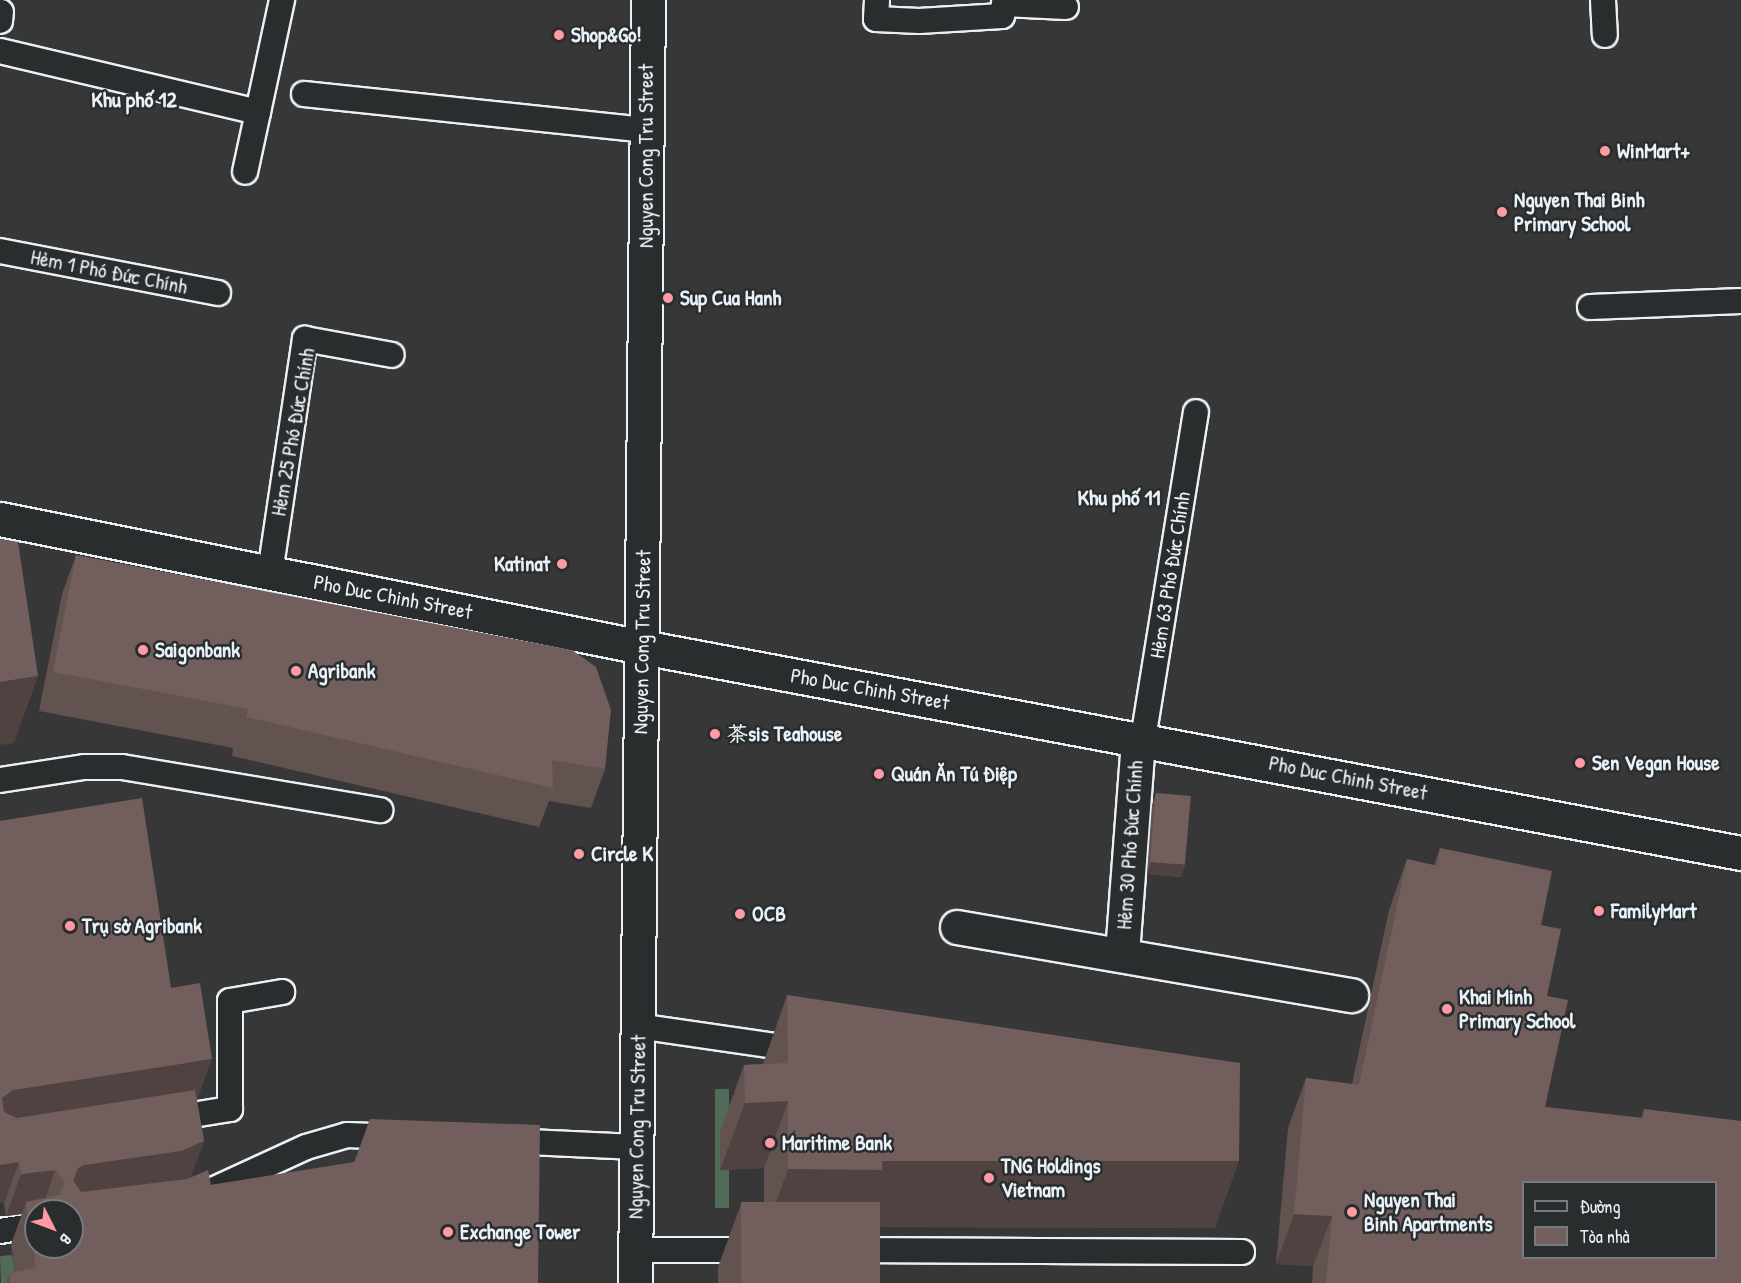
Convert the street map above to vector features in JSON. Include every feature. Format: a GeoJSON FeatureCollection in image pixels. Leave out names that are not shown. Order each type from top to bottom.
{"type":"FeatureCollection","features":[{"type":"Feature","properties":{"kind":"street","name":"Nguyen Cong Tru Street"},"geometry":{"type":"LineString","coordinates":[[635,1283],[648,0]]}},
{"type":"Feature","properties":{"kind":"street","name":"Pho Duc Chinh Street"},"geometry":{"type":"LineString","coordinates":[[0,519],[642,647],[1140,738],[1741,853]]}},
{"type":"Feature","properties":{"kind":"street","name":"Hẻm 30 Phó Đức Chính"},"geometry":{"type":"LineString","coordinates":[[1122,953],[1140,738]]}},
{"type":"Feature","properties":{"kind":"street"},"geometry":{"type":"LineString","coordinates":[[957,927],[1122,953],[1351,995]]}},
{"type":"Feature","properties":{"kind":"lane"},"geometry":{"type":"LineString","coordinates":[[245,172],[282,0]]}},
{"type":"Feature","properties":{"kind":"lane"},"geometry":{"type":"LineString","coordinates":[[877,0],[876,19],[919,21],[1002,16],[1005,4],[1066,7]]}},
{"type":"Feature","properties":{"kind":"lane"},"geometry":{"type":"LineString","coordinates":[[1603,0],[1605,35]]}},
{"type":"Feature","properties":{"kind":"lane"},"geometry":{"type":"LineString","coordinates":[[0,51],[258,112]]}},
{"type":"Feature","properties":{"kind":"lane"},"geometry":{"type":"LineString","coordinates":[[304,94],[647,130]]}},
{"type":"Feature","properties":{"kind":"lane","name":"Hẻm 1 Phó Ðức Chính"},"geometry":{"type":"LineString","coordinates":[[0,251],[218,293]]}},
{"type":"Feature","properties":{"kind":"lane"},"geometry":{"type":"LineString","coordinates":[[1590,308],[1741,301]]}},
{"type":"Feature","properties":{"kind":"lane","name":"Hẻm 25 Phó Ðức Chính"},"geometry":{"type":"LineString","coordinates":[[270,573],[304,339],[392,355]]}},
{"type":"Feature","properties":{"kind":"lane","name":"Hẻm 63 Phó Đức Chính"},"geometry":{"type":"LineString","coordinates":[[1140,738],[1196,412]]}},
{"type":"Feature","properties":{"kind":"lane"},"geometry":{"type":"LineString","coordinates":[[0,780],[84,767],[123,767],[380,810]]}},
{"type":"Feature","properties":{"kind":"lane"},"geometry":{"type":"LineString","coordinates":[[150,1121],[230,1109],[230,1001],[282,992]]}},
{"type":"Feature","properties":{"kind":"lane"},"geometry":{"type":"LineString","coordinates":[[638,1026],[822,1053]]}},
{"type":"Feature","properties":{"kind":"lane"},"geometry":{"type":"LineString","coordinates":[[180,1203],[306,1147],[347,1135],[418,1138]]}},
{"type":"Feature","properties":{"kind":"lane"},"geometry":{"type":"LineString","coordinates":[[478,1140],[636,1147]]}},
{"type":"Feature","properties":{"kind":"lane"},"geometry":{"type":"LineString","coordinates":[[0,1231],[24,1227]]}},
{"type":"Feature","properties":{"kind":"lane"},"geometry":{"type":"LineString","coordinates":[[635,1250],[778,1250]]}},
{"type":"Feature","properties":{"kind":"lane"},"geometry":{"type":"LineString","coordinates":[[826,1250],[1242,1252]]}},
{"type":"Feature","properties":{"kind":"green space"},"geometry":{"type":"Polygon","coordinates":[[[715,1089],[729,1089],[729,1208],[715,1208],[715,1089]]]}},
{"type":"Feature","properties":{"kind":"green space"},"geometry":{"type":"Polygon","coordinates":[[[12,1255],[17,1283],[1,1283],[0,1256],[12,1255]]]}},
{"type":"Feature","properties":{"kind":"building"},"geometry":{"type":"Polygon","coordinates":[[[0,539],[18,542],[38,676],[0,682],[0,539]]]}},
{"type":"Feature","properties":{"kind":"building"},"geometry":{"type":"Polygon","coordinates":[[[76,555],[572,650],[596,667],[611,710],[605,769],[552,760],[553,788],[246,717],[248,709],[53,672],[76,555]]]}},
{"type":"Feature","properties":{"kind":"building"},"geometry":{"type":"Polygon","coordinates":[[[1156,793],[1191,796],[1185,865],[1150,862],[1156,793]]]}},
{"type":"Feature","properties":{"kind":"building"},"geometry":{"type":"Polygon","coordinates":[[[142,798],[171,988],[200,983],[212,1059],[13,1090],[2,1098],[4,1112],[17,1118],[195,1090],[204,1141],[181,1151],[84,1165],[78,1168],[73,1180],[81,1192],[187,1179],[208,1170],[211,1185],[355,1162],[370,1119],[540,1125],[538,1283],[11,1283],[9,1273],[36,1268],[35,1259],[84,1259],[84,1199],[41,1199],[60,1195],[65,1182],[55,1170],[21,1174],[19,1162],[0,1165],[0,821],[142,798]]]}},
{"type":"Feature","properties":{"kind":"building"},"geometry":{"type":"Polygon","coordinates":[[[1440,848],[1552,871],[1541,925],[1561,929],[1547,996],[1568,1000],[1545,1107],[1643,1118],[1644,1109],[1741,1121],[1741,1283],[1326,1283],[1332,1216],[1294,1214],[1306,1078],[1359,1085],[1407,859],[1437,866],[1440,848]]]}},
{"type":"Feature","properties":{"kind":"building"},"geometry":{"type":"Polygon","coordinates":[[[787,995],[1240,1063],[1239,1161],[882,1161],[882,1170],[788,1169],[788,1101],[745,1103],[744,1065],[788,1063],[787,995]]]}},
{"type":"Feature","properties":{"kind":"building"},"geometry":{"type":"Polygon","coordinates":[[[741,1202],[880,1202],[880,1283],[741,1283],[741,1202]]]}},
{"type":"Feature","properties":{"kind":"place","name":"Shop&Go!"},"geometry":{"type":"Point","coordinates":[559,35]}},
{"type":"Feature","properties":{"kind":"place","name":"WinMart+"},"geometry":{"type":"Point","coordinates":[1605,151]}},
{"type":"Feature","properties":{"kind":"place","name":"Nguyen Thai Binh Primary School"},"geometry":{"type":"Point","coordinates":[1502,212]}},
{"type":"Feature","properties":{"kind":"place","name":"Sup Cua Hanh"},"geometry":{"type":"Point","coordinates":[668,298]}},
{"type":"Feature","properties":{"kind":"place","name":"Katinat"},"geometry":{"type":"Point","coordinates":[562,564]}},
{"type":"Feature","properties":{"kind":"place","name":"Saigonbank"},"geometry":{"type":"Point","coordinates":[143,650]}},
{"type":"Feature","properties":{"kind":"place","name":"Agribank"},"geometry":{"type":"Point","coordinates":[296,671]}},
{"type":"Feature","properties":{"kind":"place","name":"茶sis Teahouse"},"geometry":{"type":"Point","coordinates":[715,734]}},
{"type":"Feature","properties":{"kind":"place","name":"Sen Vegan House"},"geometry":{"type":"Point","coordinates":[1580,763]}},
{"type":"Feature","properties":{"kind":"place","name":"Quán Ăn Tú Điệp"},"geometry":{"type":"Point","coordinates":[879,774]}},
{"type":"Feature","properties":{"kind":"place","name":"Circle K"},"geometry":{"type":"Point","coordinates":[579,854]}},
{"type":"Feature","properties":{"kind":"place","name":"FamilyMart"},"geometry":{"type":"Point","coordinates":[1599,911]}},
{"type":"Feature","properties":{"kind":"place","name":"OCB"},"geometry":{"type":"Point","coordinates":[740,914]}},
{"type":"Feature","properties":{"kind":"place","name":"Trụ sở Agribank"},"geometry":{"type":"Point","coordinates":[70,926]}},
{"type":"Feature","properties":{"kind":"place","name":"Khai Minh Primary School"},"geometry":{"type":"Point","coordinates":[1447,1009]}},
{"type":"Feature","properties":{"kind":"place","name":"Maritime Bank"},"geometry":{"type":"Point","coordinates":[770,1143]}},
{"type":"Feature","properties":{"kind":"place","name":"TNG Holdings Vietnam"},"geometry":{"type":"Point","coordinates":[989,1178]}},
{"type":"Feature","properties":{"kind":"place","name":"Nguyen Thai Binh Apartments"},"geometry":{"type":"Point","coordinates":[1352,1212]}},
{"type":"Feature","properties":{"kind":"place","name":"Exchange Tower"},"geometry":{"type":"Point","coordinates":[448,1232]}},
{"type":"Feature","properties":{"kind":"district","name":"Khu phố 12"},"geometry":{"type":"Point","coordinates":[134,100]}},
{"type":"Feature","properties":{"kind":"district","name":"Khu phố 11"},"geometry":{"type":"Point","coordinates":[1119,498]}}]}
